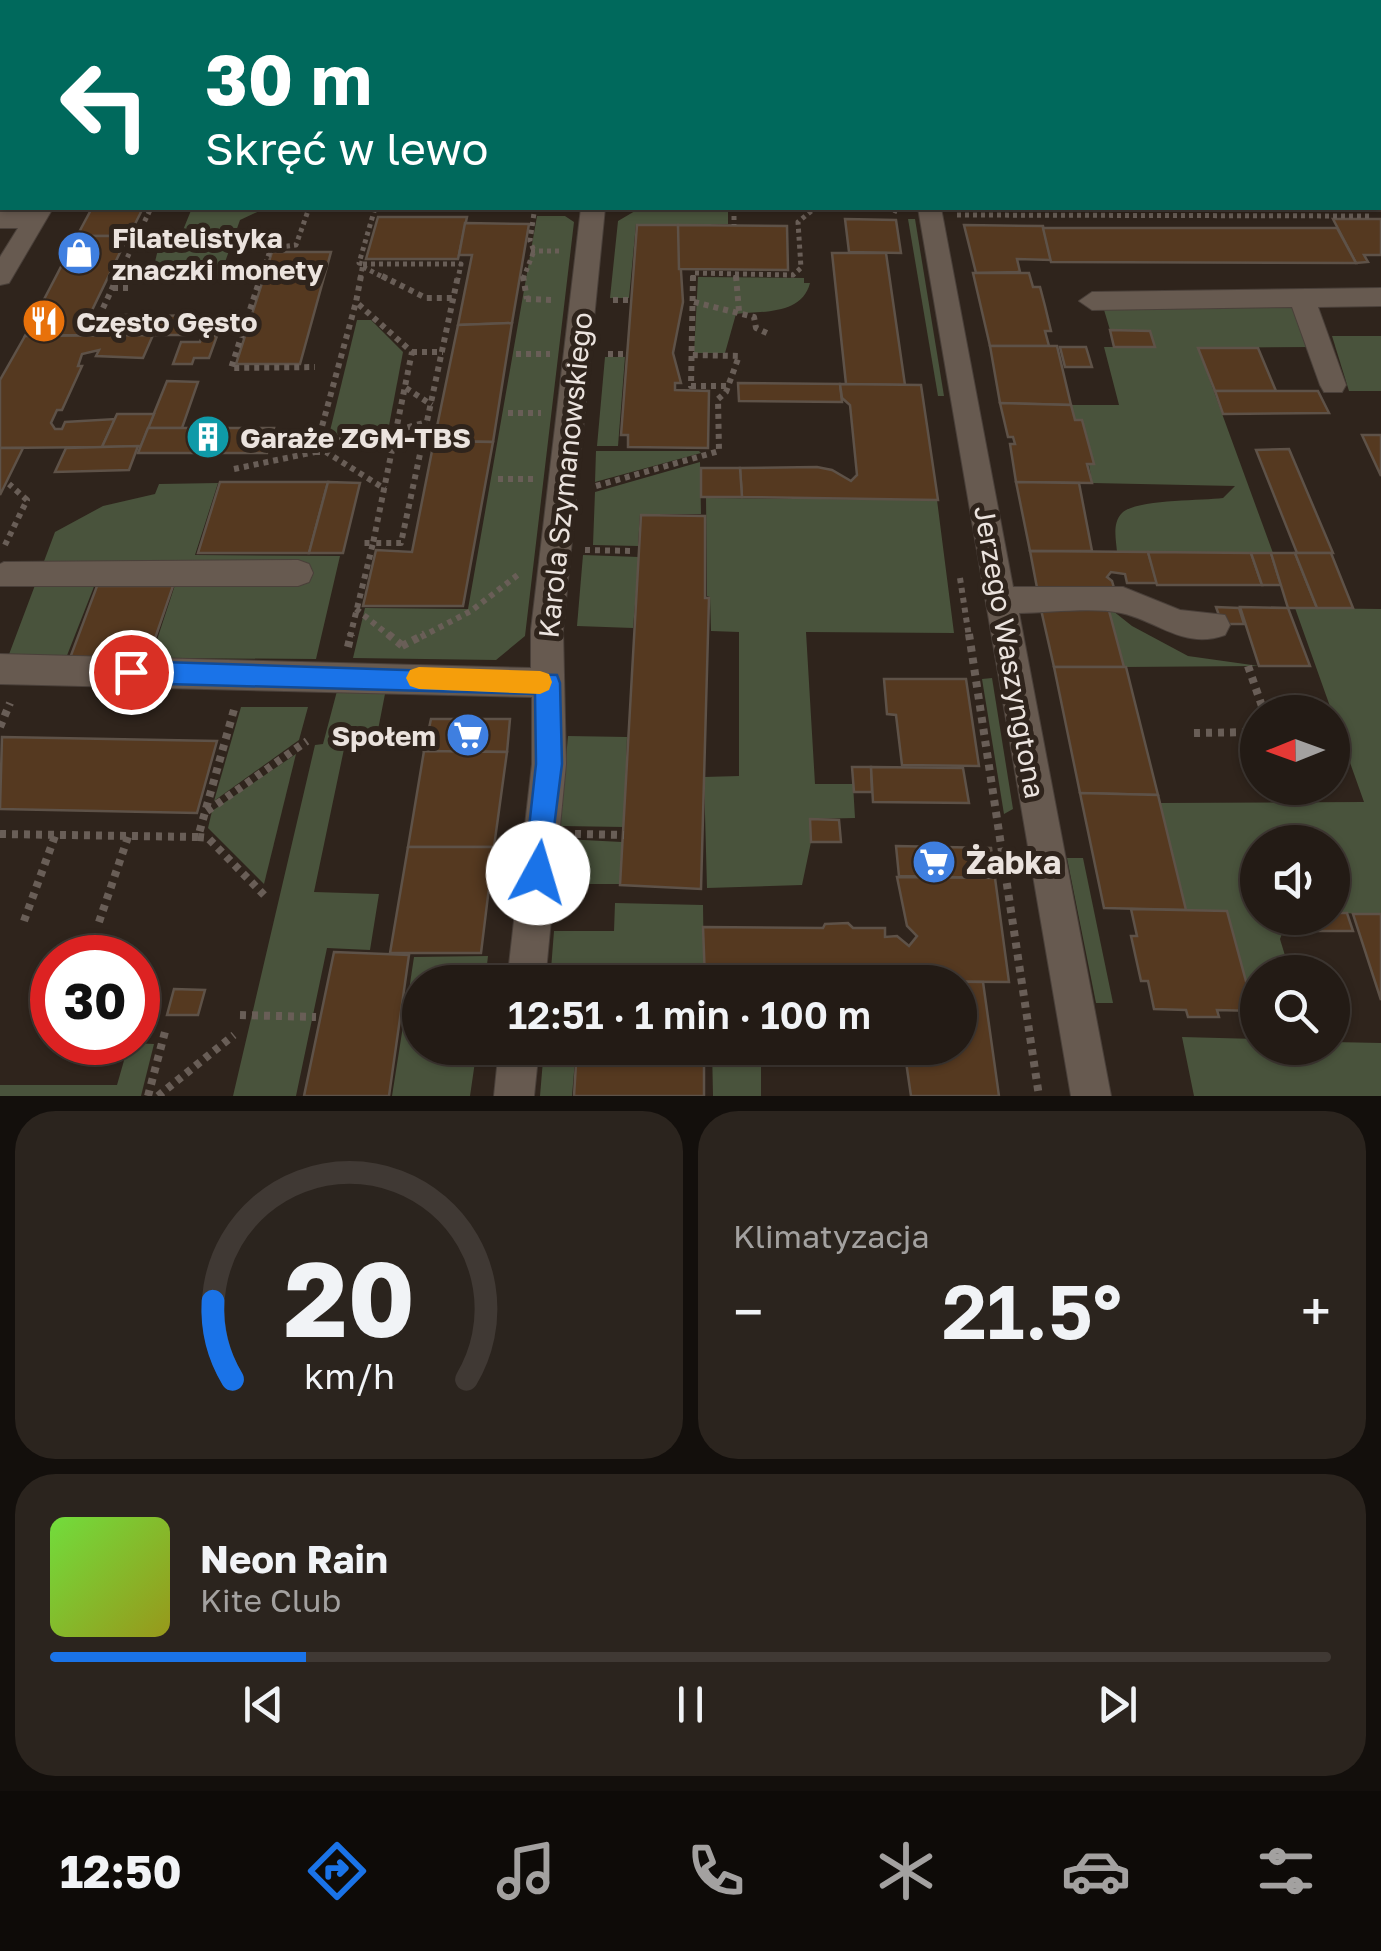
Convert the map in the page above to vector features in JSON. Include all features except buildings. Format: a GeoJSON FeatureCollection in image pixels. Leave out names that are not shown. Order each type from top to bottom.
{"type":"FeatureCollection","features":[{"type":"Feature","properties":{"kind":"street","name":"Karola Szymanowskiego"},"geometry":{"type":"LineString","coordinates":[[528,965],[549,764],[547,630],[593,210]]}},
{"type":"Feature","properties":{"kind":"street","name":"Jerzego Waszyngtona"},"geometry":{"type":"LineString","coordinates":[[922,211],[1000,600],[1091,1096]]}},
{"type":"Feature","properties":{"kind":"street"},"geometry":{"type":"LineString","coordinates":[[0,220],[37,214]]}},
{"type":"Feature","properties":{"kind":"street"},"geometry":{"type":"LineString","coordinates":[[0,277],[37,214]]}},
{"type":"Feature","properties":{"kind":"street"},"geometry":{"type":"LineString","coordinates":[[1092,301],[1381,297]]}},
{"type":"Feature","properties":{"kind":"street"},"geometry":{"type":"LineString","coordinates":[[1304,301],[1334,385]]}},
{"type":"Feature","properties":{"kind":"street"},"geometry":{"type":"LineString","coordinates":[[2,565],[298,573]]}},
{"type":"Feature","properties":{"kind":"street"},"geometry":{"type":"LineString","coordinates":[[1000,600],[1123,600],[1178,624],[1214,626]]}},
{"type":"Feature","properties":{"kind":"street"},"geometry":{"type":"LineString","coordinates":[[0,669],[548,683]]}},
{"type":"Feature","properties":{"kind":"street"},"geometry":{"type":"LineString","coordinates":[[514,1096],[517,1065]]}},
{"type":"Feature","properties":{"kind":"path"},"geometry":{"type":"LineString","coordinates":[[103,308],[151,210]]}},
{"type":"Feature","properties":{"kind":"path"},"geometry":{"type":"LineString","coordinates":[[308,210],[296,245],[270,248],[230,364],[231,368],[315,367]]}},
{"type":"Feature","properties":{"kind":"path"},"geometry":{"type":"LineString","coordinates":[[374,210],[360,263],[426,298],[454,298]]}},
{"type":"Feature","properties":{"kind":"path"},"geometry":{"type":"LineString","coordinates":[[734,210],[734,225]]}},
{"type":"Feature","properties":{"kind":"path"},"geometry":{"type":"LineString","coordinates":[[728,386],[691,386],[693,273],[793,275],[800,268],[798,222],[812,210]]}},
{"type":"Feature","properties":{"kind":"path"},"geometry":{"type":"LineString","coordinates":[[905,232],[922,211],[1381,216]]}},
{"type":"Feature","properties":{"kind":"path"},"geometry":{"type":"LineString","coordinates":[[534,212],[532,251],[526,259],[522,290],[526,299],[570,300]]}},
{"type":"Feature","properties":{"kind":"path"},"geometry":{"type":"LineString","coordinates":[[532,251],[562,251]]}},
{"type":"Feature","properties":{"kind":"path"},"geometry":{"type":"LineString","coordinates":[[362,543],[401,542],[461,264],[363,265]]}},
{"type":"Feature","properties":{"kind":"path"},"geometry":{"type":"LineString","coordinates":[[315,452],[363,265]]}},
{"type":"Feature","properties":{"kind":"path"},"geometry":{"type":"LineString","coordinates":[[736,274],[739,311]]}},
{"type":"Feature","properties":{"kind":"path"},"geometry":{"type":"LineString","coordinates":[[112,288],[128,288]]}},
{"type":"Feature","properties":{"kind":"path"},"geometry":{"type":"LineString","coordinates":[[607,300],[631,300]]}},
{"type":"Feature","properties":{"kind":"path"},"geometry":{"type":"LineString","coordinates":[[356,302],[412,352],[443,352]]}},
{"type":"Feature","properties":{"kind":"path"},"geometry":{"type":"LineString","coordinates":[[694,302],[754,317],[756,328],[769,334]]}},
{"type":"Feature","properties":{"kind":"path"},"geometry":{"type":"LineString","coordinates":[[345,663],[412,352]]}},
{"type":"Feature","properties":{"kind":"path"},"geometry":{"type":"LineString","coordinates":[[516,354],[564,354]]}},
{"type":"Feature","properties":{"kind":"path"},"geometry":{"type":"LineString","coordinates":[[602,354],[627,354]]}},
{"type":"Feature","properties":{"kind":"path"},"geometry":{"type":"LineString","coordinates":[[590,488],[720,450],[718,399],[740,356],[691,356]]}},
{"type":"Feature","properties":{"kind":"path"},"geometry":{"type":"LineString","coordinates":[[406,388],[432,404]]}},
{"type":"Feature","properties":{"kind":"path"},"geometry":{"type":"LineString","coordinates":[[508,412],[558,413]]}},
{"type":"Feature","properties":{"kind":"path"},"geometry":{"type":"LineString","coordinates":[[398,430],[428,422]]}},
{"type":"Feature","properties":{"kind":"path"},"geometry":{"type":"LineString","coordinates":[[320,439],[396,440]]}},
{"type":"Feature","properties":{"kind":"path"},"geometry":{"type":"LineString","coordinates":[[234,468],[326,452],[385,489]]}},
{"type":"Feature","properties":{"kind":"path"},"geometry":{"type":"LineString","coordinates":[[498,479],[549,479]]}},
{"type":"Feature","properties":{"kind":"path"},"geometry":{"type":"LineString","coordinates":[[2,565],[27,500],[9,484]]}},
{"type":"Feature","properties":{"kind":"path"},"geometry":{"type":"LineString","coordinates":[[584,550],[634,551]]}},
{"type":"Feature","properties":{"kind":"path"},"geometry":{"type":"LineString","coordinates":[[386,654],[471,611],[526,568]]}},
{"type":"Feature","properties":{"kind":"path"},"geometry":{"type":"LineString","coordinates":[[958,568],[1040,1096]]}},
{"type":"Feature","properties":{"kind":"path"},"geometry":{"type":"LineString","coordinates":[[356,609],[414,655]]}},
{"type":"Feature","properties":{"kind":"path"},"geometry":{"type":"LineString","coordinates":[[1248,666],[1258,695]]}},
{"type":"Feature","properties":{"kind":"path"},"geometry":{"type":"LineString","coordinates":[[198,837],[244,674]]}},
{"type":"Feature","properties":{"kind":"path"},"geometry":{"type":"LineString","coordinates":[[1194,733],[1240,732]]}},
{"type":"Feature","properties":{"kind":"path"},"geometry":{"type":"LineString","coordinates":[[206,812],[306,741]]}},
{"type":"Feature","properties":{"kind":"path"},"geometry":{"type":"LineString","coordinates":[[559,833],[624,835]]}},
{"type":"Feature","properties":{"kind":"path"},"geometry":{"type":"LineString","coordinates":[[0,834],[208,838],[266,898]]}},
{"type":"Feature","properties":{"kind":"path"},"geometry":{"type":"LineString","coordinates":[[24,921],[55,836]]}},
{"type":"Feature","properties":{"kind":"path"},"geometry":{"type":"LineString","coordinates":[[100,922],[128,837]]}},
{"type":"Feature","properties":{"kind":"path"},"geometry":{"type":"LineString","coordinates":[[240,1015],[316,1018]]}},
{"type":"Feature","properties":{"kind":"path"},"geometry":{"type":"LineString","coordinates":[[148,1096],[166,1028]]}},
{"type":"Feature","properties":{"kind":"path"},"geometry":{"type":"LineString","coordinates":[[158,1096],[234,1035]]}},
{"type":"Feature","properties":{"kind":"green space"},"geometry":{"type":"Polygon","coordinates":[[[191,210],[262,210],[240,220],[219,279],[174,280],[154,266],[160,241],[181,235],[191,210]]]}},
{"type":"Feature","properties":{"kind":"green space"},"geometry":{"type":"Polygon","coordinates":[[[1020,210],[1381,210],[1381,212],[1020,210]]]}},
{"type":"Feature","properties":{"kind":"green space"},"geometry":{"type":"Polygon","coordinates":[[[635,211],[728,212],[728,224],[636,224],[629,298],[610,298],[618,221],[635,211]]]}},
{"type":"Feature","properties":{"kind":"green space"},"geometry":{"type":"Polygon","coordinates":[[[537,216],[565,216],[574,222],[525,636],[496,660],[353,658],[365,608],[468,609],[537,216]]]}},
{"type":"Feature","properties":{"kind":"green space"},"geometry":{"type":"Polygon","coordinates":[[[908,219],[915,219],[944,396],[938,396],[908,219]]]}},
{"type":"Feature","properties":{"kind":"green space"},"geometry":{"type":"Polygon","coordinates":[[[698,277],[804,278],[804,283],[810,283],[806,293],[790,306],[736,314],[725,353],[694,353],[698,277]]]}},
{"type":"Feature","properties":{"kind":"green space"},"geometry":{"type":"Polygon","coordinates":[[[1099,293],[1292,293],[1312,347],[1198,348],[1273,553],[1117,552],[1117,521],[1129,508],[1223,498],[1235,486],[1092,483],[1082,420],[1075,420],[1071,405],[1119,405],[1104,347],[1155,347],[1149,331],[1110,330],[1099,293]]]}},
{"type":"Feature","properties":{"kind":"green space"},"geometry":{"type":"Polygon","coordinates":[[[357,320],[371,320],[403,352],[387,436],[329,435],[357,320]]]}},
{"type":"Feature","properties":{"kind":"green space"},"geometry":{"type":"Polygon","coordinates":[[[1332,336],[1381,336],[1381,391],[1349,391],[1332,336]]]}},
{"type":"Feature","properties":{"kind":"green space"},"geometry":{"type":"Polygon","coordinates":[[[605,357],[625,357],[618,446],[597,446],[605,357]]]}},
{"type":"Feature","properties":{"kind":"green space"},"geometry":{"type":"Polygon","coordinates":[[[596,451],[699,451],[701,453],[595,482],[596,451]]]}},
{"type":"Feature","properties":{"kind":"green space"},"geometry":{"type":"Polygon","coordinates":[[[700,462],[701,514],[640,514],[638,546],[593,545],[595,492],[700,462]]]}},
{"type":"Feature","properties":{"kind":"green space"},"geometry":{"type":"Polygon","coordinates":[[[218,483],[195,555],[340,556],[316,659],[151,658],[175,585],[95,584],[66,658],[8,657],[55,532],[103,506],[155,494],[159,484],[218,483]]]}},
{"type":"Feature","properties":{"kind":"green space"},"geometry":{"type":"Polygon","coordinates":[[[706,498],[937,500],[954,633],[806,632],[815,784],[853,784],[855,818],[811,819],[811,842],[802,885],[707,888],[704,777],[739,776],[739,632],[711,631],[706,498]]]}},
{"type":"Feature","properties":{"kind":"green space"},"geometry":{"type":"Polygon","coordinates":[[[583,555],[639,557],[633,628],[577,626],[583,555]]]}},
{"type":"Feature","properties":{"kind":"green space"},"geometry":{"type":"Polygon","coordinates":[[[1108,607],[1132,626],[1188,656],[1259,666],[1124,667],[1108,607]]]}},
{"type":"Feature","properties":{"kind":"green space"},"geometry":{"type":"Polygon","coordinates":[[[1295,608],[1381,609],[1381,914],[1350,913],[1350,825],[1240,825],[1240,935],[1282,935],[1285,955],[1240,955],[1240,990],[1186,910],[1160,803],[1364,802],[1350,763],[1350,695],[1326,695],[1295,608]]]}},
{"type":"Feature","properties":{"kind":"green space"},"geometry":{"type":"Polygon","coordinates":[[[992,678],[1013,809],[1004,814],[982,679],[992,678]]]}},
{"type":"Feature","properties":{"kind":"green space"},"geometry":{"type":"Polygon","coordinates":[[[337,691],[385,694],[377,735],[344,749],[314,892],[379,894],[370,950],[327,948],[296,1096],[233,1096],[315,745],[323,744],[337,691]]]}},
{"type":"Feature","properties":{"kind":"green space"},"geometry":{"type":"Polygon","coordinates":[[[241,707],[308,707],[299,740],[214,801],[241,707]]]}},
{"type":"Feature","properties":{"kind":"green space"},"geometry":{"type":"Polygon","coordinates":[[[568,736],[627,737],[624,827],[560,826],[568,736]]]}},
{"type":"Feature","properties":{"kind":"green space"},"geometry":{"type":"Polygon","coordinates":[[[296,754],[264,884],[208,828],[212,811],[296,754]]]}},
{"type":"Feature","properties":{"kind":"green space"},"geometry":{"type":"Polygon","coordinates":[[[564,839],[622,842],[620,884],[568,884],[562,876],[564,839]]]}},
{"type":"Feature","properties":{"kind":"green space"},"geometry":{"type":"Polygon","coordinates":[[[1067,858],[1083,858],[1113,1003],[1096,1003],[1067,858]]]}},
{"type":"Feature","properties":{"kind":"green space"},"geometry":{"type":"Polygon","coordinates":[[[615,903],[703,905],[704,965],[551,965],[554,931],[614,931],[615,903]]]}},
{"type":"Feature","properties":{"kind":"green space"},"geometry":{"type":"Polygon","coordinates":[[[488,956],[487,965],[413,965],[414,957],[488,956]]]}},
{"type":"Feature","properties":{"kind":"green space"},"geometry":{"type":"Polygon","coordinates":[[[402,1032],[402,1065],[475,1065],[470,1096],[392,1096],[402,1032]]]}},
{"type":"Feature","properties":{"kind":"green space"},"geometry":{"type":"Polygon","coordinates":[[[1182,1037],[1240,1039],[1240,1065],[1350,1065],[1350,1042],[1381,1043],[1381,1096],[1194,1096],[1182,1037]]]}},
{"type":"Feature","properties":{"kind":"green space"},"geometry":{"type":"Polygon","coordinates":[[[123,1065],[149,1065],[141,1096],[0,1096],[0,1085],[117,1085],[123,1065]]]}},
{"type":"Feature","properties":{"kind":"green space"},"geometry":{"type":"Polygon","coordinates":[[[543,1065],[575,1065],[572,1096],[540,1096],[543,1065]]]}},
{"type":"Feature","properties":{"kind":"green space"},"geometry":{"type":"Polygon","coordinates":[[[712,1065],[761,1065],[761,1096],[713,1096],[712,1065]]]}},
{"type":"Feature","properties":{"kind":"slow traffic"},"geometry":{"type":"LineString","coordinates":[[419,678],[540,682]]}},
{"type":"Feature","properties":{"kind":"place","name":"Filatelistyka znaczki monety"},"geometry":{"type":"Point","coordinates":[79,253]}},
{"type":"Feature","properties":{"kind":"place","name":"Często Gęsto"},"geometry":{"type":"Point","coordinates":[44,321]}},
{"type":"Feature","properties":{"kind":"place","name":"Garaże ZGM-TBS"},"geometry":{"type":"Point","coordinates":[208,437]}},
{"type":"Feature","properties":{"kind":"place","name":"Społem"},"geometry":{"type":"Point","coordinates":[468,735]}},
{"type":"Feature","properties":{"kind":"place","name":"Żabka"},"geometry":{"type":"Point","coordinates":[934,862]}},
{"type":"Feature","properties":{"kind":"route"},"geometry":{"type":"LineString","coordinates":[[131,672],[548,683],[549,764],[538,873]]}}]}
